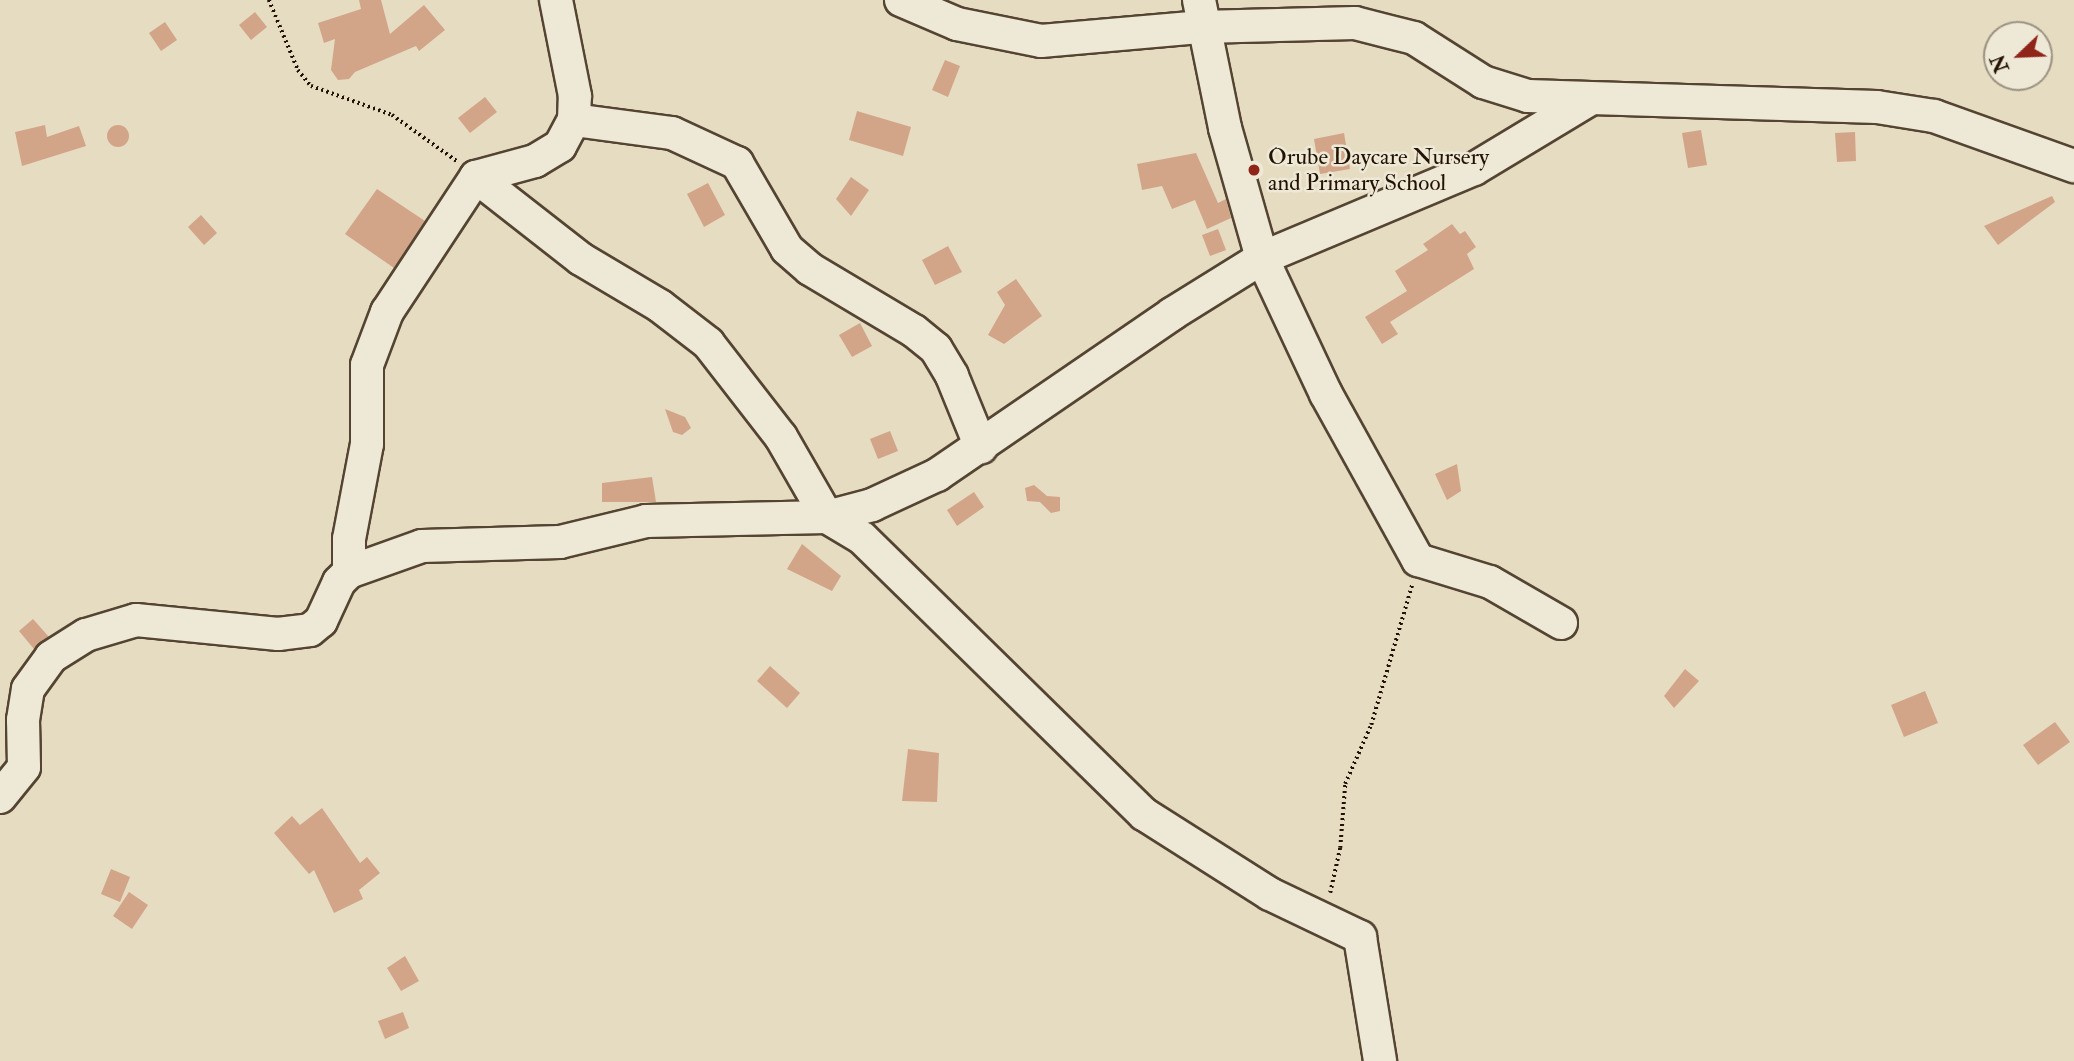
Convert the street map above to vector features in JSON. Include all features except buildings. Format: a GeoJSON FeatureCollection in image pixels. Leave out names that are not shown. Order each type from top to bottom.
{"type":"FeatureCollection","features":[{"type":"Feature","properties":{"kind":"street"},"geometry":{"type":"LineString","coordinates":[[349,572],[350,530],[366,444],[367,365],[373,345],[402,288],[476,177],[536,161],[560,146],[574,120],[575,96],[556,0]]}},
{"type":"Feature","properties":{"kind":"street"},"geometry":{"type":"LineString","coordinates":[[901,0],[957,24],[1041,41],[1200,13],[1355,23],[1383,27],[1414,38],[1506,92],[1590,99],[1877,107],[1934,116],[2074,166]]}},
{"type":"Feature","properties":{"kind":"street"},"geometry":{"type":"LineString","coordinates":[[1200,13],[1224,128],[1262,258],[1326,394],[1418,560],[1490,582],[1560,623]]}},
{"type":"Feature","properties":{"kind":"street"},"geometry":{"type":"LineString","coordinates":[[0,797],[23,767],[23,720],[28,688],[64,647],[113,624],[136,620],[278,634],[302,632],[321,621],[339,582],[349,572],[395,553],[446,542],[560,542],[655,520],[827,517],[872,505],[937,475],[1172,314],[1262,258],[1474,169],[1590,99]]}},
{"type":"Feature","properties":{"kind":"street"},"geometry":{"type":"LineString","coordinates":[[574,120],[672,133],[737,163],[787,249],[810,269],[914,331],[936,349],[952,376],[981,447]]}},
{"type":"Feature","properties":{"kind":"street"},"geometry":{"type":"LineString","coordinates":[[476,177],[582,259],[660,306],[708,343],[781,437],[827,517],[862,538],[1144,814],[1206,856],[1360,937],[1380,1061]]}},
{"type":"Feature","properties":{"kind":"street"},"geometry":{"type":"LineString","coordinates":[[862,538],[872,505]]}},
{"type":"Feature","properties":{"kind":"path"},"geometry":{"type":"LineString","coordinates":[[269,0],[298,70],[311,86],[393,115],[431,138],[476,177]]}},
{"type":"Feature","properties":{"kind":"path"},"geometry":{"type":"LineString","coordinates":[[1323,919],[1340,848],[1345,783],[1371,724],[1418,560]]}},
{"type":"Feature","properties":{"kind":"place","name":"Orube Daycare Nursery and Primary School"},"geometry":{"type":"Point","coordinates":[1254,170]}}]}
